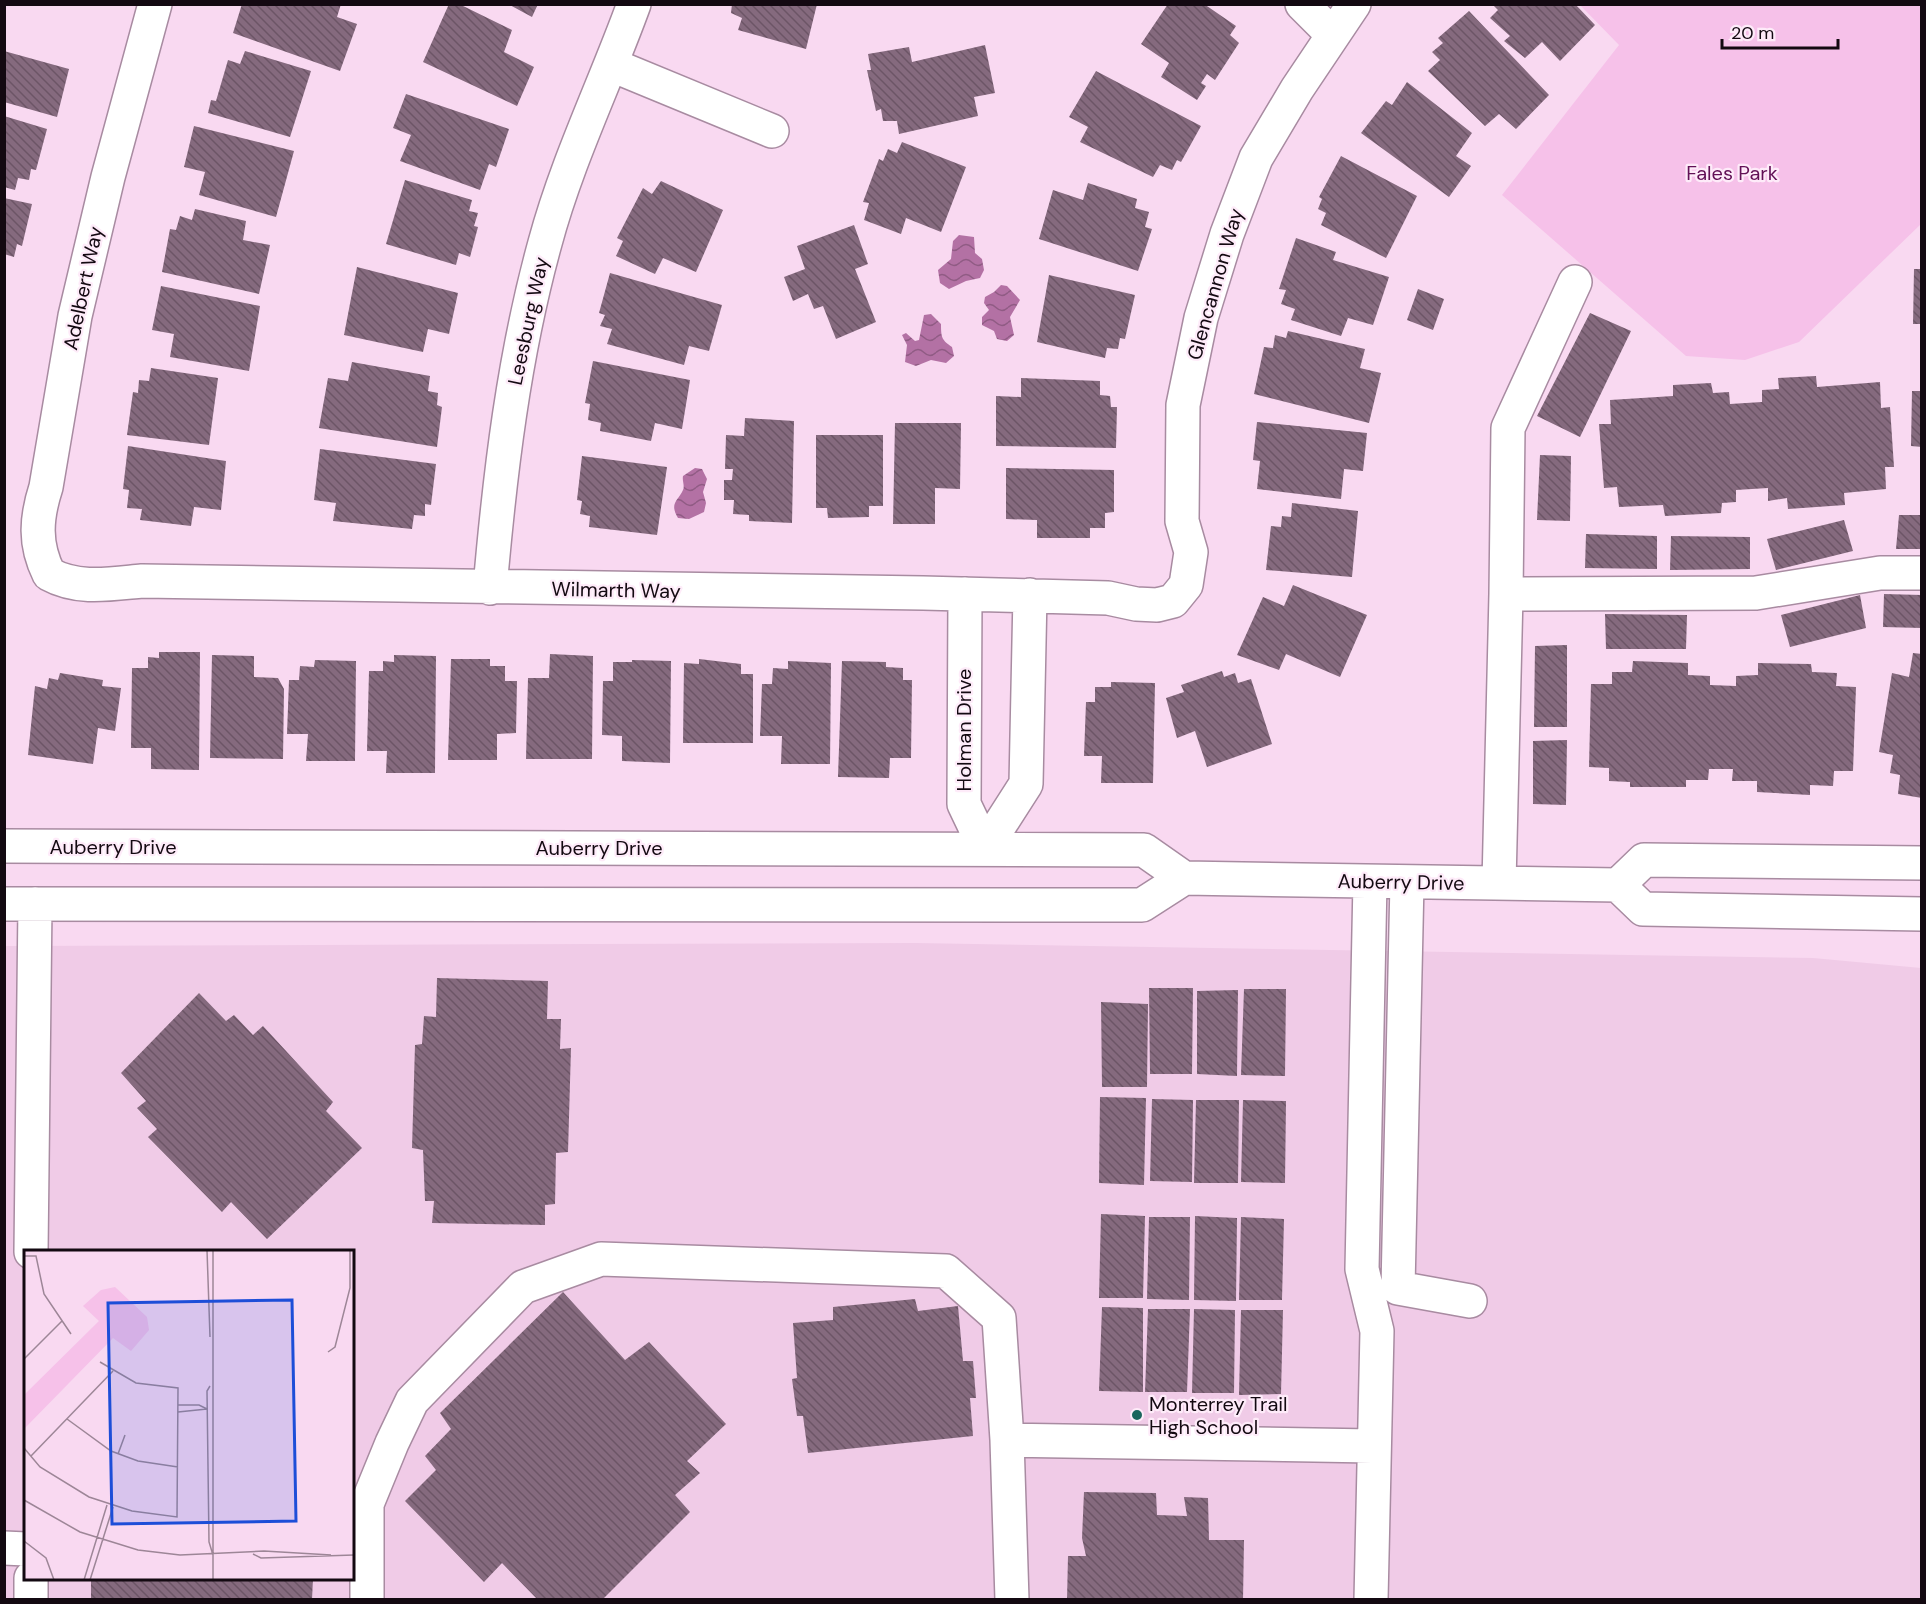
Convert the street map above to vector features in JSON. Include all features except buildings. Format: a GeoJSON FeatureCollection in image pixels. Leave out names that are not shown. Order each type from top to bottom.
{"type":"FeatureCollection","features":[{"type":"Feature","properties":{"kind":"street","name":"Leesburg Way"},"geometry":{"type":"LineString","coordinates":[[490,588],[495,517],[524,330],[552,220],[574,154],[612,64],[634,4]]}},
{"type":"Feature","properties":{"kind":"street"},"geometry":{"type":"LineString","coordinates":[[1302,4],[1333,35]]}},
{"type":"Feature","properties":{"kind":"street","name":"Glencannon Way"},"geometry":{"type":"LineString","coordinates":[[1181,592],[1186,585],[1191,552],[1182,521],[1183,405],[1201,318],[1227,234],[1256,158],[1297,88],[1354,4]]}},
{"type":"Feature","properties":{"kind":"street","name":"Adelbert Way"},"geometry":{"type":"LineString","coordinates":[[49,574],[40,558],[39,510],[48,476],[75,316],[146,7]]}},
{"type":"Feature","properties":{"kind":"street"},"geometry":{"type":"LineString","coordinates":[[612,64],[772,130]]}},
{"type":"Feature","properties":{"kind":"street"},"geometry":{"type":"LineString","coordinates":[[1499,883],[1509,428],[1575,282]]}},
{"type":"Feature","properties":{"kind":"street"},"geometry":{"type":"LineString","coordinates":[[1506,594],[1756,593],[1880,573],[1922,573]]}},
{"type":"Feature","properties":{"kind":"street","name":"Wilmarth Way"},"geometry":{"type":"LineString","coordinates":[[49,574],[69,583],[91,586],[142,582],[965,594],[1108,598],[1136,604],[1156,605],[1173,601],[1181,592]]}},
{"type":"Feature","properties":{"kind":"street","name":"Holman Drive"},"geometry":{"type":"LineString","coordinates":[[965,594],[964,804],[985,849]]}},
{"type":"Feature","properties":{"kind":"street"},"geometry":{"type":"LineString","coordinates":[[985,849],[1026,783],[1030,596]]}},
{"type":"Feature","properties":{"kind":"street","name":"Auberry Drive"},"geometry":{"type":"LineString","coordinates":[[4,846],[1144,850],[1184,878],[1618,885]]}},
{"type":"Feature","properties":{"kind":"street"},"geometry":{"type":"LineString","coordinates":[[1922,863],[1644,860],[1618,885],[1643,909],[1922,914]]}},
{"type":"Feature","properties":{"kind":"street"},"geometry":{"type":"LineString","coordinates":[[31,1250],[20,904],[1142,905],[1184,878]]}},
{"type":"Feature","properties":{"kind":"street"},"geometry":{"type":"LineString","coordinates":[[1370,882],[1362,1269],[1377,1331],[1372,1446],[1371,1599]]}},
{"type":"Feature","properties":{"kind":"street"},"geometry":{"type":"LineString","coordinates":[[1398,1278],[1407,882]]}},
{"type":"Feature","properties":{"kind":"street"},"geometry":{"type":"LineString","coordinates":[[367,1599],[367,1504],[412,1401],[523,1287],[601,1259],[946,1271],[999,1318],[1007,1440],[1012,1599]]}},
{"type":"Feature","properties":{"kind":"street"},"geometry":{"type":"LineString","coordinates":[[1365,1284],[1398,1278],[1470,1301]]}},
{"type":"Feature","properties":{"kind":"street"},"geometry":{"type":"LineString","coordinates":[[1007,1440],[1372,1446]]}},
{"type":"Feature","properties":{"kind":"street"},"geometry":{"type":"LineString","coordinates":[[4,1548],[24,1549]]}},
{"type":"Feature","properties":{"kind":"street"},"geometry":{"type":"LineString","coordinates":[[31,1580],[31,1599]]}},
{"type":"Feature","properties":{"kind":"shaded area","name":"Monterrey Trail High School"},"geometry":{"type":"Polygon","coordinates":[[[915,943],[1813,958],[1921,968],[1921,1599],[5,1599],[4,946],[915,943]]]}},
{"type":"Feature","properties":{"kind":"green space","name":"Fales Park"},"geometry":{"type":"Polygon","coordinates":[[[1580,5],[1921,5],[1921,224],[1799,342],[1745,360],[1686,356],[1502,195],[1619,45],[1580,5]]]}},
{"type":"Feature","properties":{"kind":"water"},"geometry":{"type":"Polygon","coordinates":[[[959,235],[974,237],[975,253],[982,259],[984,270],[980,278],[966,281],[949,289],[940,283],[938,270],[951,259],[953,241],[959,235]]]}},
{"type":"Feature","properties":{"kind":"water"},"geometry":{"type":"Polygon","coordinates":[[[1001,285],[1007,286],[1020,300],[1010,317],[1014,335],[1007,341],[997,339],[994,331],[982,325],[982,317],[989,310],[984,303],[985,297],[1001,285]]]}},
{"type":"Feature","properties":{"kind":"water"},"geometry":{"type":"Polygon","coordinates":[[[931,314],[941,324],[943,338],[952,347],[954,356],[946,363],[931,360],[916,366],[905,362],[907,345],[902,335],[906,333],[915,341],[919,340],[924,315],[931,314]]]}},
{"type":"Feature","properties":{"kind":"water"},"geometry":{"type":"Polygon","coordinates":[[[695,468],[702,469],[707,479],[703,492],[706,503],[704,512],[689,519],[678,518],[674,505],[684,488],[683,476],[695,468]]]}},
{"type":"Feature","properties":{"kind":"place","name":"Monterrey Trail High School"},"geometry":{"type":"Point","coordinates":[1137,1415]}}]}
